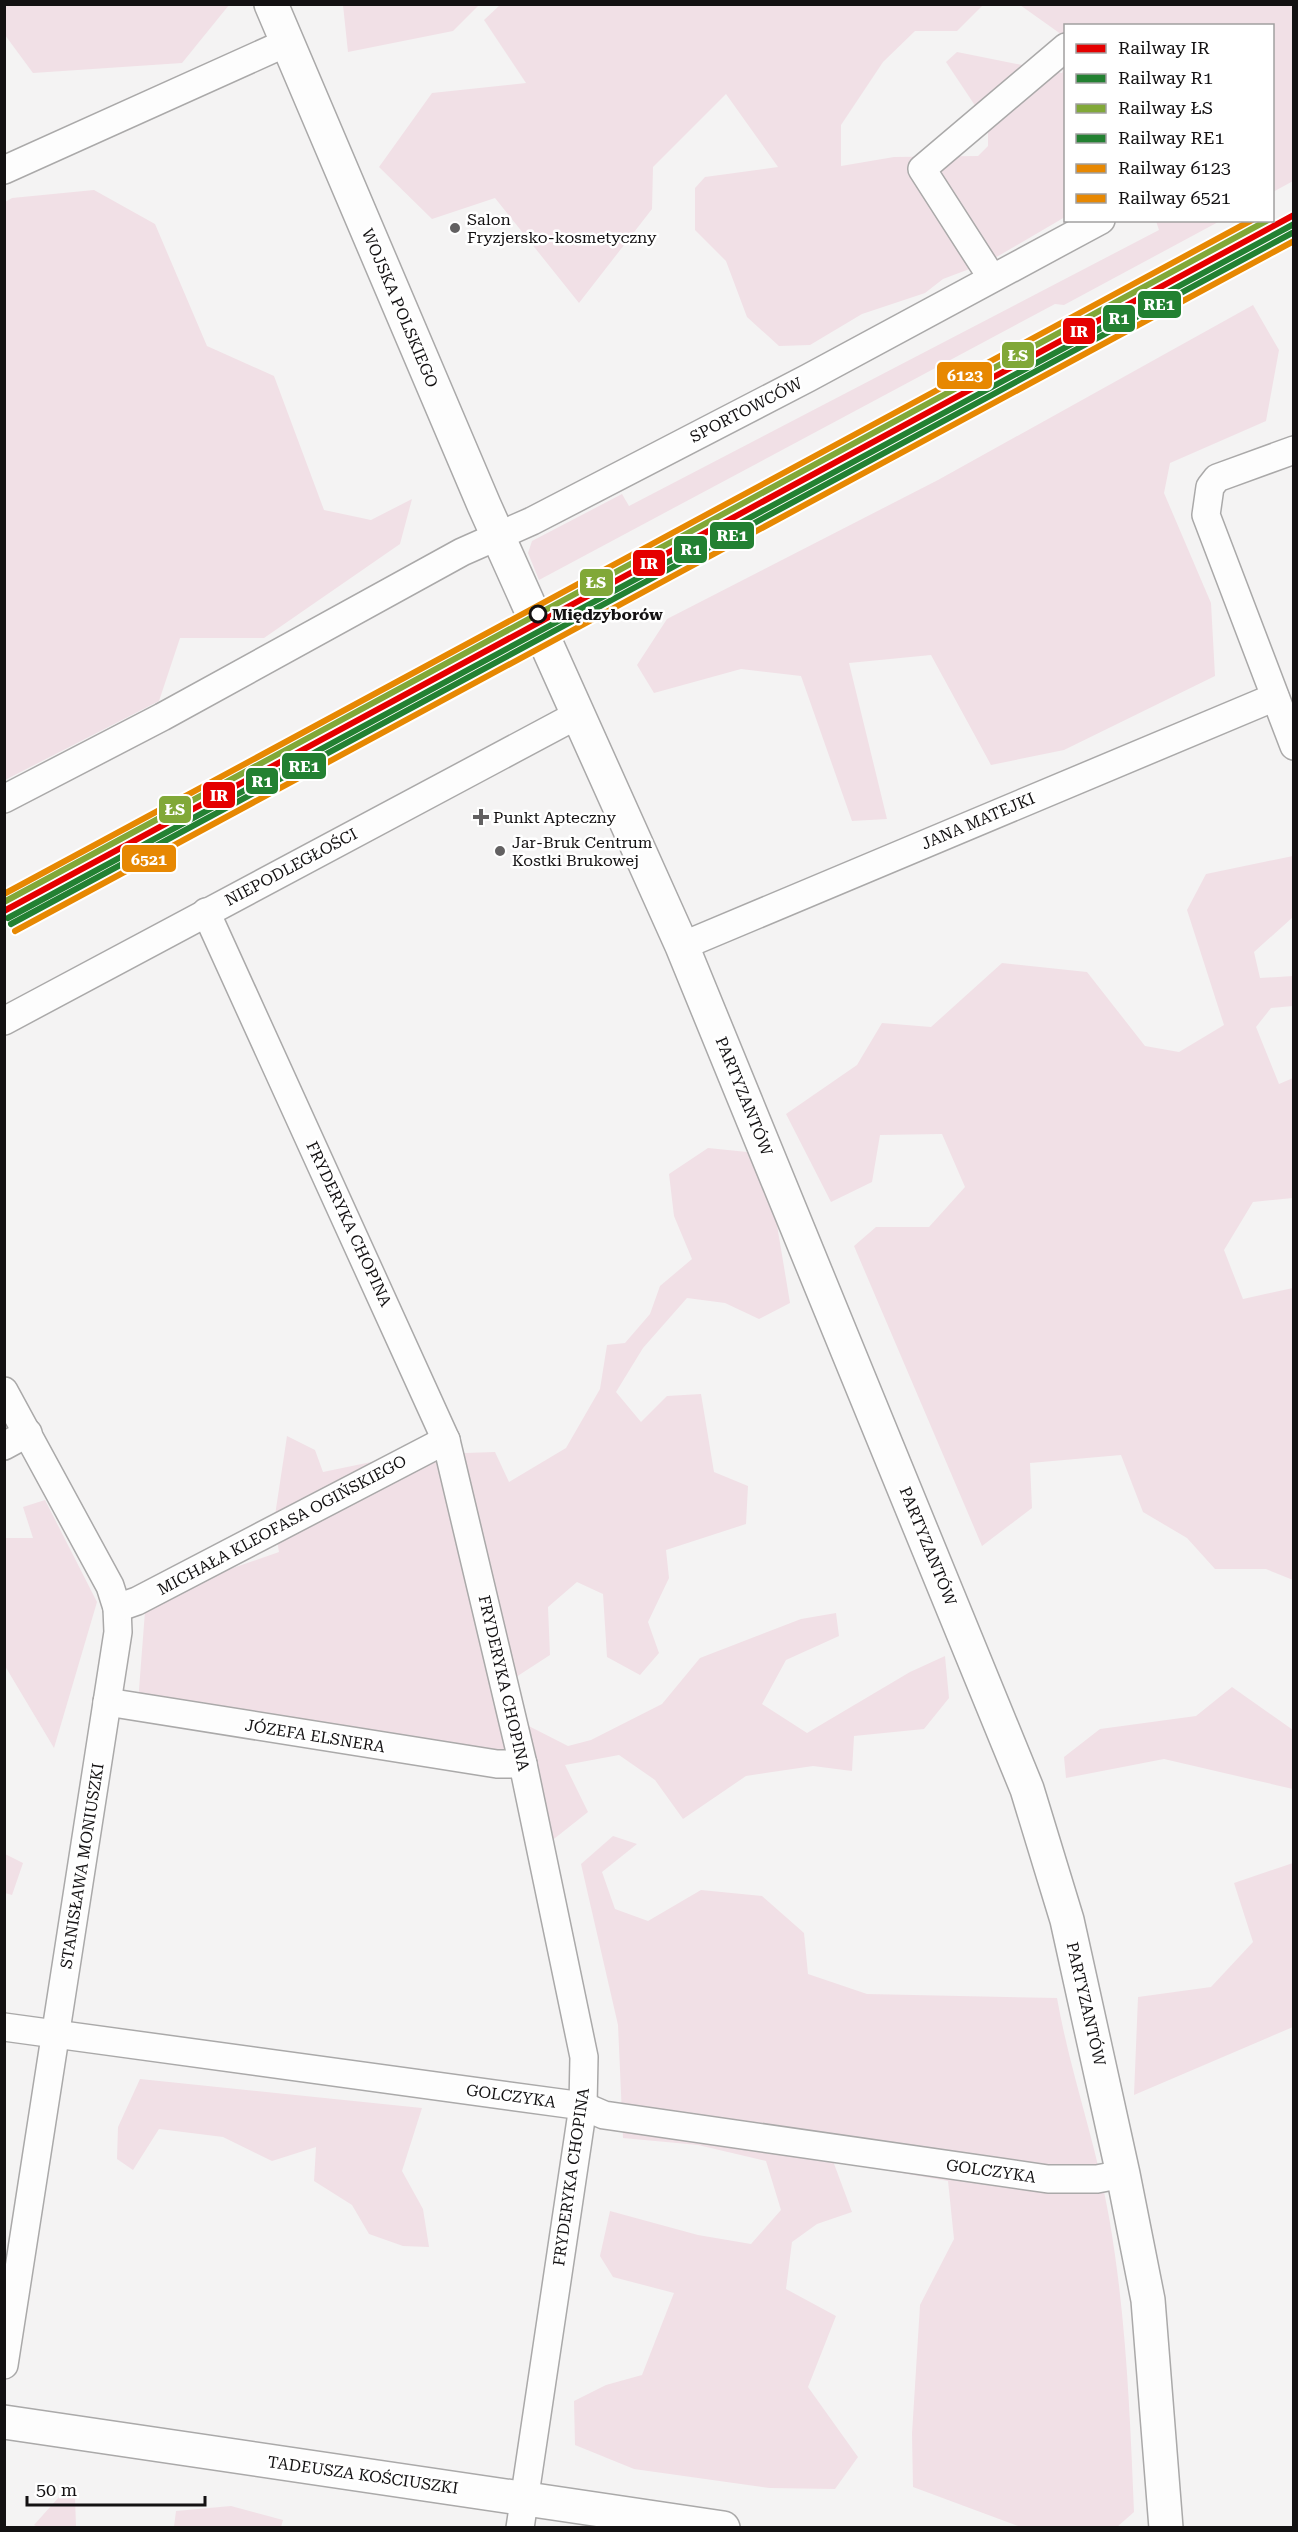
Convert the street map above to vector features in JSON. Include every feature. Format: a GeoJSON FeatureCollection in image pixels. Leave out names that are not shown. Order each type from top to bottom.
{"type":"FeatureCollection","features":[{"type":"Feature","properties":{"kind":"street","name":"WOJSKA POLSKIEGO"},"geometry":{"type":"LineString","coordinates":[[271,4],[531,611]]}},
{"type":"Feature","properties":{"kind":"street"},"geometry":{"type":"LineString","coordinates":[[4,170],[288,42]]}},
{"type":"Feature","properties":{"kind":"street"},"geometry":{"type":"LineString","coordinates":[[992,278],[922,169],[1064,48]]}},
{"type":"Feature","properties":{"kind":"street","name":"SPORTOWCÓW"},"geometry":{"type":"LineString","coordinates":[[497,534],[542,516],[1097,222]]}},
{"type":"Feature","properties":{"kind":"street"},"geometry":{"type":"LineString","coordinates":[[1293,450],[1217,478],[1210,487],[1206,514],[1293,746]]}},
{"type":"Feature","properties":{"kind":"street"},"geometry":{"type":"LineString","coordinates":[[4,799],[162,717],[353,610],[497,534]]}},
{"type":"Feature","properties":{"kind":"street","name":"PARTYZANTÓW"},"geometry":{"type":"LineString","coordinates":[[531,611],[682,946],[1027,1789],[1067,1920],[1123,2174],[1148,2300],[1166,2528]]}},
{"type":"Feature","properties":{"kind":"street","name":"JANA MATEJKI"},"geometry":{"type":"LineString","coordinates":[[682,946],[1275,697]]}},
{"type":"Feature","properties":{"kind":"street","name":"NIEPODLEGŁOŚCI"},"geometry":{"type":"LineString","coordinates":[[4,1021],[579,714]]}},
{"type":"Feature","properties":{"kind":"street","name":"FRYDERYKA CHOPINA"},"geometry":{"type":"LineString","coordinates":[[206,912],[446,1440],[523,1764],[584,2057],[584,2106],[521,2513]]}},
{"type":"Feature","properties":{"kind":"street","name":"STANISŁAWA MONIUSZKI"},"geometry":{"type":"LineString","coordinates":[[4,1391],[16,1439],[110,1586],[117,1608],[118,1632],[4,2365]]}},
{"type":"Feature","properties":{"kind":"street","name":"MICHAŁA KLEOFASA OGIŃSKIEGO"},"geometry":{"type":"LineString","coordinates":[[117,1608],[137,1601],[446,1440]]}},
{"type":"Feature","properties":{"kind":"street","name":"JÓZEFA ELSNERA"},"geometry":{"type":"LineString","coordinates":[[107,1702],[497,1764],[523,1764]]}},
{"type":"Feature","properties":{"kind":"street","name":"GOLCZYKA"},"geometry":{"type":"LineString","coordinates":[[4,2027],[584,2106],[604,2115],[1048,2180],[1097,2179],[1123,2174]]}},
{"type":"Feature","properties":{"kind":"street","name":"TADEUSZA KOŚCIUSZKI"},"geometry":{"type":"LineString","coordinates":[[4,2422],[521,2513],[723,2528]]}},
{"type":"Feature","properties":{"kind":"shaded area"},"geometry":{"type":"Polygon","coordinates":[[[5,4],[229,5],[182,63],[33,73],[5,35],[5,4]]]}},
{"type":"Feature","properties":{"kind":"shaded area"},"geometry":{"type":"Polygon","coordinates":[[[343,4],[479,5],[453,31],[348,52],[343,4]]]}},
{"type":"Feature","properties":{"kind":"shaded area"},"geometry":{"type":"Polygon","coordinates":[[[500,5],[983,5],[957,31],[915,31],[883,62],[841,125],[841,166],[894,157],[978,156],[988,146],[988,125],[946,62],[957,52],[1062,73],[1064,66],[1064,218],[988,262],[943,279],[925,293],[862,314],[810,345],[779,346],[747,317],[726,261],[695,230],[695,188],[705,177],[778,167],[726,94],[653,167],[652,209],[579,303],[495,198],[432,219],[379,167],[432,93],[526,83],[484,20],[500,5]]]}},
{"type":"Feature","properties":{"kind":"shaded area"},"geometry":{"type":"Polygon","coordinates":[[[1020,5],[1293,5],[1293,181],[1274,191],[1274,24],[1064,24],[1064,36],[1020,5]]]}},
{"type":"Feature","properties":{"kind":"shaded area"},"geometry":{"type":"Polygon","coordinates":[[[94,190],[155,224],[207,346],[274,376],[324,510],[371,520],[412,499],[400,544],[264,638],[180,638],[159,701],[5,780],[5,202],[12,198],[94,190]]]}},
{"type":"Feature","properties":{"kind":"shaded area"},"geometry":{"type":"Polygon","coordinates":[[[1156,222],[1218,222],[1064,305],[1055,304],[539,580],[528,553],[532,541],[622,494],[629,506],[1159,230],[1156,222]]]}},
{"type":"Feature","properties":{"kind":"shaded area"},"geometry":{"type":"Polygon","coordinates":[[[1253,305],[1279,350],[1266,421],[1170,463],[1164,493],[1211,603],[1215,676],[1064,750],[991,765],[931,655],[849,663],[887,819],[852,821],[801,676],[741,669],[654,693],[637,665],[667,619],[938,480],[1253,305]]]}},
{"type":"Feature","properties":{"kind":"shaded area"},"geometry":{"type":"Polygon","coordinates":[[[1293,856],[1293,917],[1254,952],[1260,978],[1293,976],[1293,1006],[1271,1008],[1256,1027],[1279,1084],[1293,1078],[1293,1198],[1253,1202],[1224,1250],[1243,1299],[1293,1288],[1293,1580],[1266,1569],[1215,1569],[1187,1538],[1143,1512],[1121,1455],[1030,1463],[1032,1508],[982,1546],[854,1246],[876,1227],[929,1227],[965,1187],[942,1134],[880,1135],[872,1182],[831,1202],[786,1114],[857,1065],[882,1023],[931,1027],[1002,963],[1087,972],[1145,1046],[1179,1052],[1224,1025],[1187,910],[1206,874],[1293,856]]]}},
{"type":"Feature","properties":{"kind":"shaded area"},"geometry":{"type":"Polygon","coordinates":[[[708,1148],[747,1152],[772,1195],[790,1303],[759,1319],[725,1303],[687,1298],[643,1348],[616,1392],[641,1422],[667,1396],[701,1394],[714,1472],[748,1486],[746,1524],[666,1550],[669,1578],[648,1622],[659,1653],[640,1675],[607,1657],[603,1594],[577,1582],[548,1607],[550,1655],[507,1683],[511,1717],[568,1746],[591,1740],[662,1704],[700,1658],[801,1619],[836,1613],[839,1636],[786,1660],[762,1704],[807,1733],[910,1672],[945,1656],[949,1698],[924,1729],[854,1736],[852,1771],[813,1766],[746,1776],[683,1819],[655,1780],[619,1755],[565,1765],[588,1812],[545,1846],[513,1765],[138,1703],[146,1598],[279,1552],[274,1522],[287,1436],[315,1450],[323,1472],[405,1455],[495,1452],[509,1482],[566,1448],[600,1389],[607,1345],[625,1343],[650,1314],[660,1286],[692,1259],[674,1216],[669,1174],[708,1148]]]}},
{"type":"Feature","properties":{"kind":"shaded area"},"geometry":{"type":"Polygon","coordinates":[[[45,1500],[97,1602],[54,1748],[5,1666],[5,1538],[33,1538],[23,1507],[45,1500]]]}},
{"type":"Feature","properties":{"kind":"shaded area"},"geometry":{"type":"Polygon","coordinates":[[[1232,1687],[1293,1730],[1293,1789],[1164,1759],[1066,1778],[1064,1757],[1100,1729],[1196,1716],[1232,1687]]]}},
{"type":"Feature","properties":{"kind":"shaded area"},"geometry":{"type":"Polygon","coordinates":[[[613,1836],[637,1844],[602,1872],[615,1909],[648,1921],[701,1890],[762,1896],[804,1933],[808,1974],[867,1994],[1057,1998],[1062,2026],[1104,2189],[1120,2290],[1129,2401],[1134,2512],[1117,2527],[1021,2527],[913,2487],[912,2434],[920,2305],[954,2239],[948,2181],[833,2161],[852,2212],[817,2224],[792,2242],[786,2289],[836,2316],[808,2387],[858,2457],[835,2489],[770,2488],[634,2469],[575,2445],[574,2401],[606,2385],[642,2375],[674,2293],[613,2277],[600,2256],[610,2211],[698,2235],[751,2244],[781,2210],[766,2161],[698,2145],[623,2138],[618,2025],[581,1864],[613,1836]]]}},
{"type":"Feature","properties":{"kind":"shaded area"},"geometry":{"type":"Polygon","coordinates":[[[5,1854],[23,1863],[12,1895],[5,1893],[5,1854]]]}},
{"type":"Feature","properties":{"kind":"shaded area"},"geometry":{"type":"Polygon","coordinates":[[[1293,1863],[1293,2027],[1134,2095],[1138,1997],[1211,1987],[1253,1942],[1234,1883],[1293,1863]]]}},
{"type":"Feature","properties":{"kind":"shaded area"},"geometry":{"type":"Polygon","coordinates":[[[140,2079],[422,2108],[402,2171],[423,2209],[429,2247],[403,2246],[369,2234],[352,2205],[314,2181],[316,2147],[272,2161],[223,2137],[159,2129],[133,2170],[117,2159],[118,2127],[140,2079]]]}},
{"type":"Feature","properties":{"kind":"shaded area"},"geometry":{"type":"Polygon","coordinates":[[[68,2487],[75,2497],[76,2527],[38,2527],[34,2525],[68,2487]]]}},
{"type":"Feature","properties":{"kind":"shaded area"},"geometry":{"type":"Polygon","coordinates":[[[231,2506],[283,2520],[281,2527],[174,2527],[176,2511],[231,2506]]]}},
{"type":"Feature","properties":{"kind":"rail line","name":"IR"},"geometry":{"type":"LineString","coordinates":[[4,911],[1294,215]]}},
{"type":"Feature","properties":{"kind":"rail line","name":"6123"},"geometry":{"type":"LineString","coordinates":[[4,894],[1248,222]]}},
{"type":"Feature","properties":{"kind":"rail line","name":"ŁS"},"geometry":{"type":"LineString","coordinates":[[4,902],[1264,222]]}},
{"type":"Feature","properties":{"kind":"rail line","name":"R1"},"geometry":{"type":"LineString","coordinates":[[8,918],[1294,224]]}},
{"type":"Feature","properties":{"kind":"rail line","name":"RE1"},"geometry":{"type":"LineString","coordinates":[[11,924],[1294,232]]}},
{"type":"Feature","properties":{"kind":"rail line","name":"6521"},"geometry":{"type":"LineString","coordinates":[[15,931],[1294,241]]}},
{"type":"Feature","properties":{"kind":"place","name":"Salon Fryzjersko-kosmetyczny"},"geometry":{"type":"Point","coordinates":[455,228]}},
{"type":"Feature","properties":{"kind":"place","name":"Międzyborów"},"geometry":{"type":"Point","coordinates":[538,614]}},
{"type":"Feature","properties":{"kind":"place","name":"Punkt Apteczny"},"geometry":{"type":"Point","coordinates":[481,817]}},
{"type":"Feature","properties":{"kind":"place","name":"Jar-Bruk Centrum Kostki Brukowej"},"geometry":{"type":"Point","coordinates":[500,851]}}]}
